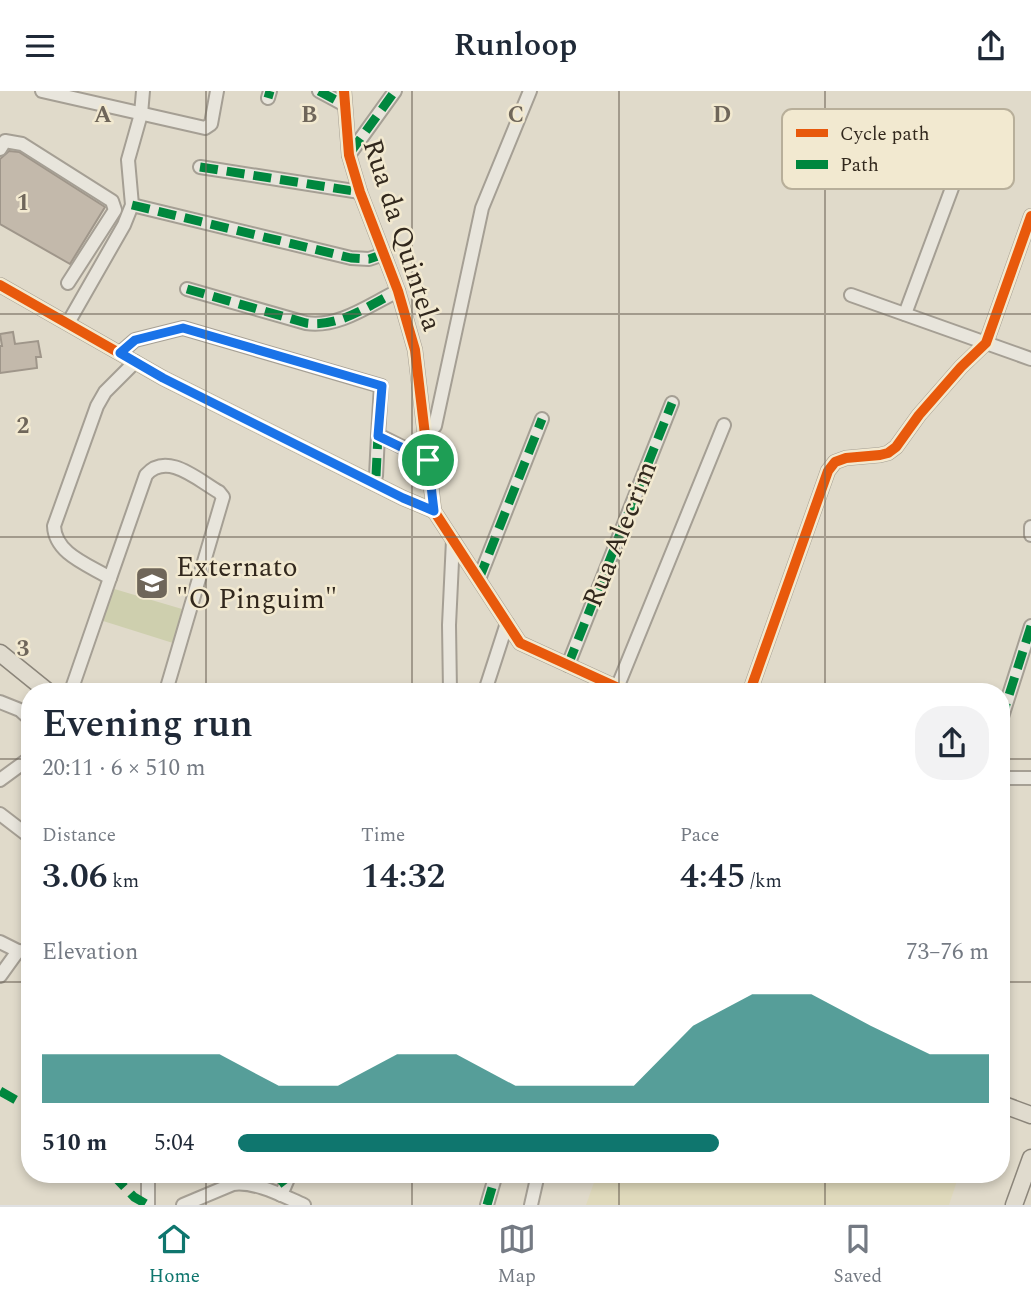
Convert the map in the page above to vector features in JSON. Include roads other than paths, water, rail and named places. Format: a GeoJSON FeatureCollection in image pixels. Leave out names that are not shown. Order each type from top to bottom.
{"type":"FeatureCollection","features":[{"type":"Feature","properties":{"kind":"main road"},"geometry":{"type":"LineString","coordinates":[[0,653],[37,683]]}},
{"type":"Feature","properties":{"kind":"main road"},"geometry":{"type":"LineString","coordinates":[[1010,1107],[1031,1115]]}},
{"type":"Feature","properties":{"kind":"main road"},"geometry":{"type":"LineString","coordinates":[[1014,1205],[1031,1158]]}},
{"type":"Feature","properties":{"kind":"street"},"geometry":{"type":"LineString","coordinates":[[42,91],[72,95],[205,128],[211,124],[217,91]]}},
{"type":"Feature","properties":{"kind":"street"},"geometry":{"type":"LineString","coordinates":[[68,323],[124,225],[132,205],[128,160],[141,114],[143,91]]}},
{"type":"Feature","properties":{"kind":"street"},"geometry":{"type":"LineString","coordinates":[[320,91],[345,105]]}},
{"type":"Feature","properties":{"kind":"street","name":"Rua da Quintela"},"geometry":{"type":"LineString","coordinates":[[344,91],[349,155],[360,192],[398,291],[415,351],[434,511],[520,643],[568,666],[593,683]]}},
{"type":"Feature","properties":{"kind":"street"},"geometry":{"type":"LineString","coordinates":[[349,155],[395,91]]}},
{"type":"Feature","properties":{"kind":"street"},"geometry":{"type":"LineString","coordinates":[[425,435],[435,426],[482,208],[530,91]]}},
{"type":"Feature","properties":{"kind":"street"},"geometry":{"type":"LineString","coordinates":[[3,145],[22,145],[115,205],[115,210],[68,283]]}},
{"type":"Feature","properties":{"kind":"street"},"geometry":{"type":"LineString","coordinates":[[200,167],[360,192]]}},
{"type":"Feature","properties":{"kind":"street"},"geometry":{"type":"LineString","coordinates":[[905,314],[952,189]]}},
{"type":"Feature","properties":{"kind":"street"},"geometry":{"type":"LineString","coordinates":[[132,205],[351,258],[369,259],[383,254]]}},
{"type":"Feature","properties":{"kind":"street"},"geometry":{"type":"LineString","coordinates":[[753,683],[828,471],[835,462],[846,458],[880,455],[896,447],[961,367],[986,343],[1031,216]]}},
{"type":"Feature","properties":{"kind":"street"},"geometry":{"type":"LineString","coordinates":[[0,285],[135,362],[225,409],[434,511]]}},
{"type":"Feature","properties":{"kind":"street"},"geometry":{"type":"LineString","coordinates":[[187,289],[320,325],[334,323],[398,291]]}},
{"type":"Feature","properties":{"kind":"street"},"geometry":{"type":"LineString","coordinates":[[850,295],[1031,359]]}},
{"type":"Feature","properties":{"kind":"street"},"geometry":{"type":"LineString","coordinates":[[120,353],[135,340],[183,328],[382,386],[376,476]]}},
{"type":"Feature","properties":{"kind":"street"},"geometry":{"type":"LineString","coordinates":[[110,578],[65,551],[57,541],[54,526],[97,406],[105,392],[135,362]]}},
{"type":"Feature","properties":{"kind":"street","name":"Rua Alecrim"},"geometry":{"type":"LineString","coordinates":[[568,666],[672,403]]}},
{"type":"Feature","properties":{"kind":"street"},"geometry":{"type":"LineString","coordinates":[[479,579],[542,419]]}},
{"type":"Feature","properties":{"kind":"street"},"geometry":{"type":"LineString","coordinates":[[623,683],[724,425]]}},
{"type":"Feature","properties":{"kind":"street"},"geometry":{"type":"LineString","coordinates":[[378,436],[428,460]]}},
{"type":"Feature","properties":{"kind":"street"},"geometry":{"type":"LineString","coordinates":[[74,683],[146,475],[152,468],[172,465],[219,492],[223,497],[168,683]]}},
{"type":"Feature","properties":{"kind":"street"},"geometry":{"type":"LineString","coordinates":[[1031,527],[1031,535]]}},
{"type":"Feature","properties":{"kind":"street"},"geometry":{"type":"LineString","coordinates":[[450,683],[449,625],[453,540]]}},
{"type":"Feature","properties":{"kind":"street"},"geometry":{"type":"LineString","coordinates":[[487,683],[507,623]]}},
{"type":"Feature","properties":{"kind":"street"},"geometry":{"type":"LineString","coordinates":[[1010,692],[1031,626]]}},
{"type":"Feature","properties":{"kind":"street"},"geometry":{"type":"LineString","coordinates":[[0,702],[21,711]]}},
{"type":"Feature","properties":{"kind":"street"},"geometry":{"type":"LineString","coordinates":[[0,779],[21,764]]}},
{"type":"Feature","properties":{"kind":"street"},"geometry":{"type":"LineString","coordinates":[[1010,778],[1031,778]]}},
{"type":"Feature","properties":{"kind":"street"},"geometry":{"type":"LineString","coordinates":[[0,814],[21,830]]}},
{"type":"Feature","properties":{"kind":"street"},"geometry":{"type":"LineString","coordinates":[[0,942],[21,950]]}},
{"type":"Feature","properties":{"kind":"street"},"geometry":{"type":"LineString","coordinates":[[0,976],[21,954]]}},
{"type":"Feature","properties":{"kind":"street"},"geometry":{"type":"LineString","coordinates":[[148,1183],[148,1205]]}},
{"type":"Feature","properties":{"kind":"street"},"geometry":{"type":"LineString","coordinates":[[183,1205],[241,1183],[285,1185],[304,1205]]}},
{"type":"Feature","properties":{"kind":"street"},"geometry":{"type":"LineString","coordinates":[[487,1205],[493,1183]]}},
{"type":"Feature","properties":{"kind":"street"},"geometry":{"type":"LineString","coordinates":[[531,1205],[536,1183]]}},
{"type":"Feature","properties":{"kind":"place","name":"Externato \"O Pinguim\""},"geometry":{"type":"Point","coordinates":[152,583]}}]}
